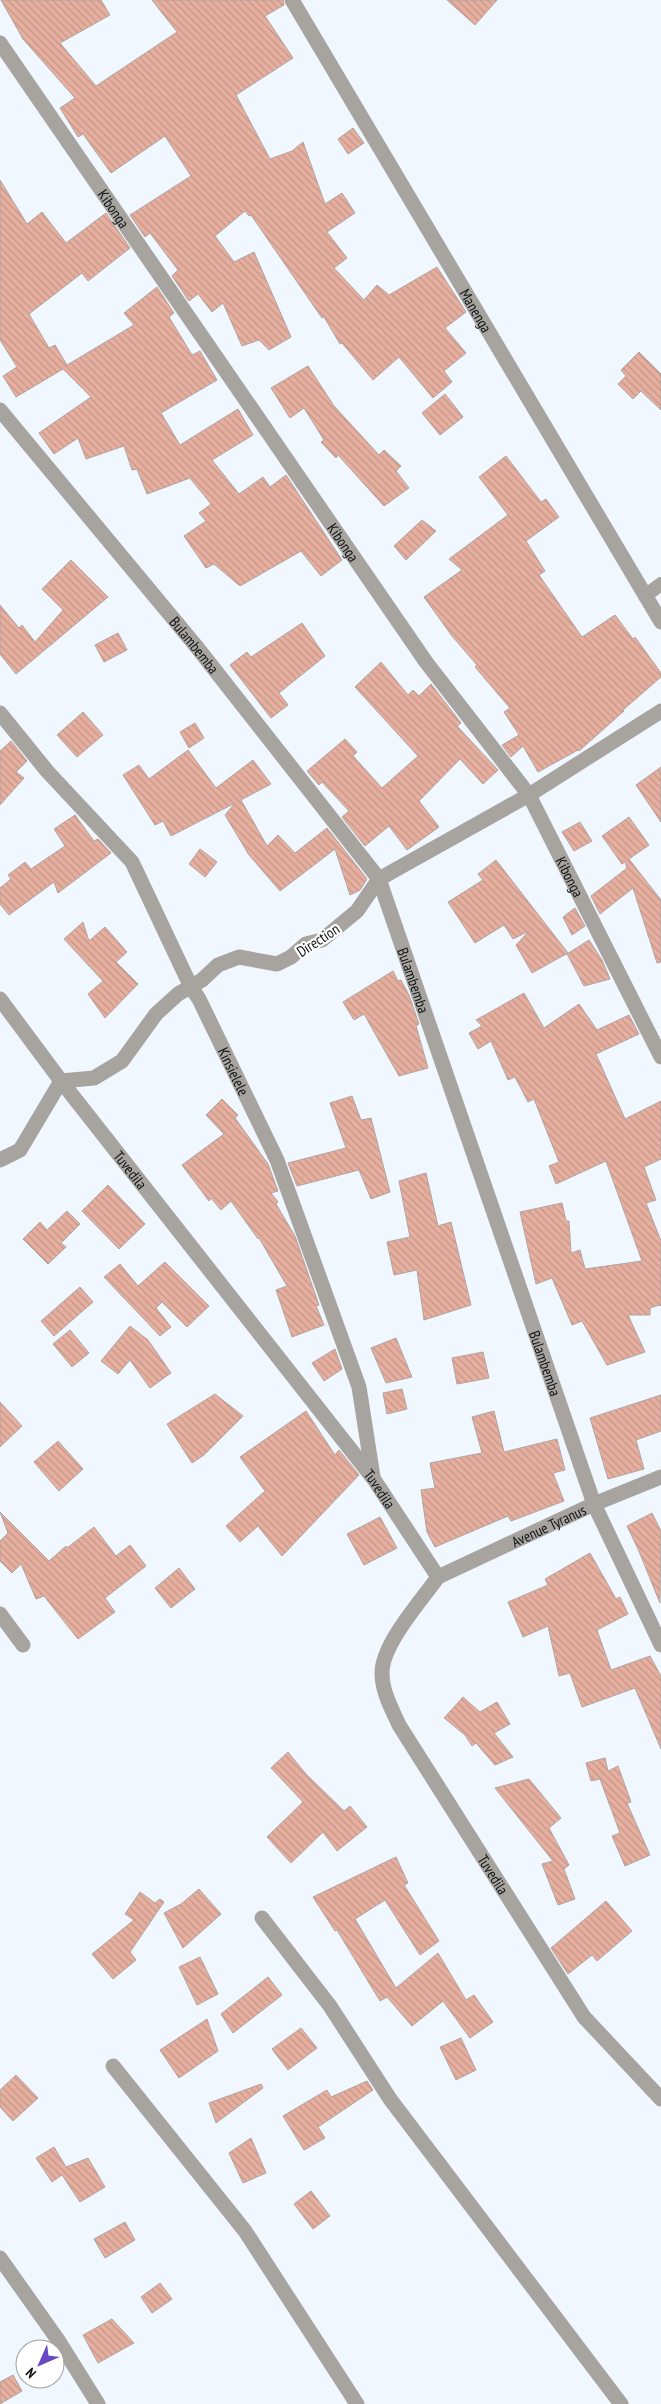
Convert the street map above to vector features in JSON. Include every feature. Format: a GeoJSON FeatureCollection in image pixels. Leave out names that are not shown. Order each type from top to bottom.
{"type":"FeatureCollection","features":[{"type":"Feature","properties":{"kind":"street","name":"Manenga"},"geometry":{"type":"LineString","coordinates":[[292,0],[661,622]]}},
{"type":"Feature","properties":{"kind":"street","name":"Kibonga"},"geometry":{"type":"LineString","coordinates":[[0,43],[421,654],[529,796],[661,1057]]}},
{"type":"Feature","properties":{"kind":"street","name":"Bulambemba"},"geometry":{"type":"LineString","coordinates":[[0,410],[196,646],[379,879],[594,1504],[661,1646]]}},
{"type":"Feature","properties":{"kind":"street","name":"Direction"},"geometry":{"type":"LineString","coordinates":[[61,1081],[94,1078],[122,1061],[156,1014],[178,994],[202,980],[218,965],[239,957],[277,964],[291,958],[306,944],[322,940],[357,911],[379,879],[529,796],[661,711]]}},
{"type":"Feature","properties":{"kind":"street","name":"Kinsielele"},"geometry":{"type":"LineString","coordinates":[[0,713],[47,771],[132,862],[191,987],[277,1160],[360,1387],[373,1478]]}},
{"type":"Feature","properties":{"kind":"street","name":"Tuvedila"},"geometry":{"type":"LineString","coordinates":[[0,999],[61,1081],[373,1478],[438,1577],[386,1654],[382,1673],[386,1696],[399,1725],[584,2017],[661,2099]]}},
{"type":"Feature","properties":{"kind":"street"},"geometry":{"type":"LineString","coordinates":[[0,1160],[20,1150],[61,1081]]}},
{"type":"Feature","properties":{"kind":"street","name":"Avenue Tyranus"},"geometry":{"type":"LineString","coordinates":[[438,1577],[594,1504],[661,1477]]}},
{"type":"Feature","properties":{"kind":"street"},"geometry":{"type":"LineString","coordinates":[[0,1614],[23,1645]]}},
{"type":"Feature","properties":{"kind":"street"},"geometry":{"type":"LineString","coordinates":[[262,1918],[330,2006],[390,2099],[621,2404]]}},
{"type":"Feature","properties":{"kind":"street"},"geometry":{"type":"LineString","coordinates":[[113,2066],[245,2231],[357,2404]]}},
{"type":"Feature","properties":{"kind":"street"},"geometry":{"type":"LineString","coordinates":[[0,2258],[58,2340],[98,2404]]}},
{"type":"Feature","properties":{"kind":"lane"},"geometry":{"type":"LineString","coordinates":[[645,596],[661,584]]}},
{"type":"Feature","properties":{"kind":"building"},"geometry":{"type":"Polygon","coordinates":[[[1,0],[101,0],[110,15],[60,43],[96,86],[177,32],[152,0],[283,0],[284,5],[265,16],[293,58],[236,95],[270,159],[292,151],[303,142],[325,204],[342,193],[355,213],[327,232],[347,258],[334,268],[364,300],[377,285],[389,295],[437,267],[466,312],[445,328],[466,353],[444,371],[452,382],[433,398],[399,357],[373,380],[342,343],[340,344],[324,317],[322,318],[251,215],[249,216],[245,211],[215,236],[234,262],[254,252],[291,337],[269,350],[259,340],[242,346],[223,303],[212,312],[198,294],[189,301],[172,276],[178,270],[150,233],[145,237],[130,215],[191,176],[165,136],[111,173],[83,134],[78,137],[60,108],[75,98],[23,39],[1,0]]]}},
{"type":"Feature","properties":{"kind":"building"},"geometry":{"type":"Polygon","coordinates":[[[447,0],[497,0],[475,25],[447,0]]]}},
{"type":"Feature","properties":{"kind":"building"},"geometry":{"type":"Polygon","coordinates":[[[353,128],[364,143],[348,154],[338,139],[353,128]]]}},
{"type":"Feature","properties":{"kind":"building"},"geometry":{"type":"Polygon","coordinates":[[[0,180],[27,224],[42,212],[66,243],[106,213],[130,248],[88,281],[82,273],[29,314],[49,348],[55,345],[67,365],[134,325],[124,313],[157,287],[174,313],[169,317],[192,355],[200,351],[217,380],[161,413],[180,445],[238,409],[253,435],[212,460],[239,494],[263,477],[270,487],[286,475],[342,560],[321,576],[301,551],[240,586],[214,564],[206,568],[184,536],[206,521],[199,513],[211,504],[190,478],[147,494],[137,469],[132,470],[124,446],[86,459],[78,438],[54,454],[39,433],[91,397],[63,369],[16,397],[3,376],[17,367],[0,340],[0,180]]]}},
{"type":"Feature","properties":{"kind":"building"},"geometry":{"type":"Polygon","coordinates":[[[639,352],[661,374],[661,410],[641,391],[633,399],[618,384],[626,376],[621,370],[639,352]]]}},
{"type":"Feature","properties":{"kind":"building"},"geometry":{"type":"Polygon","coordinates":[[[308,366],[334,406],[379,455],[384,450],[401,466],[396,471],[409,488],[384,506],[338,455],[336,458],[321,442],[324,440],[304,408],[290,418],[271,388],[308,366]]]}},
{"type":"Feature","properties":{"kind":"building"},"geometry":{"type":"Polygon","coordinates":[[[445,394],[463,417],[440,435],[422,413],[445,394]]]}},
{"type":"Feature","properties":{"kind":"building"},"geometry":{"type":"Polygon","coordinates":[[[506,456],[541,502],[546,499],[559,517],[526,541],[545,571],[539,575],[582,637],[615,615],[633,639],[635,637],[661,673],[661,677],[579,751],[538,772],[523,746],[511,757],[502,745],[519,735],[504,712],[510,708],[475,667],[477,665],[452,636],[424,597],[462,570],[449,559],[508,515],[479,477],[506,456]]]}},
{"type":"Feature","properties":{"kind":"building"},"geometry":{"type":"Polygon","coordinates":[[[422,520],[436,531],[406,560],[394,546],[422,520]]]}},
{"type":"Feature","properties":{"kind":"building"},"geometry":{"type":"Polygon","coordinates":[[[71,560],[108,597],[16,674],[0,654],[0,605],[19,628],[22,625],[35,642],[63,610],[42,589],[71,560]]]}},
{"type":"Feature","properties":{"kind":"building"},"geometry":{"type":"Polygon","coordinates":[[[302,623],[325,656],[279,693],[288,705],[271,718],[230,665],[247,652],[251,657],[302,623]]]}},
{"type":"Feature","properties":{"kind":"building"},"geometry":{"type":"Polygon","coordinates":[[[118,633],[127,650],[104,662],[95,645],[118,633]]]}},
{"type":"Feature","properties":{"kind":"building"},"geometry":{"type":"Polygon","coordinates":[[[381,662],[408,695],[413,690],[419,696],[431,684],[461,723],[457,726],[498,770],[483,784],[460,759],[419,801],[439,827],[407,850],[389,826],[365,846],[342,817],[349,811],[322,782],[319,785],[307,771],[345,739],[357,752],[353,756],[382,788],[418,756],[355,687],[381,662]]]}},
{"type":"Feature","properties":{"kind":"building"},"geometry":{"type":"Polygon","coordinates":[[[83,712],[103,735],[77,757],[57,735],[83,712]]]}},
{"type":"Feature","properties":{"kind":"building"},"geometry":{"type":"Polygon","coordinates":[[[195,723],[204,738],[189,748],[180,732],[195,723]]]}},
{"type":"Feature","properties":{"kind":"building"},"geometry":{"type":"Polygon","coordinates":[[[11,741],[27,761],[16,772],[24,778],[0,805],[0,751],[11,741]]]}},
{"type":"Feature","properties":{"kind":"building"},"geometry":{"type":"Polygon","coordinates":[[[188,750],[216,788],[253,760],[271,784],[241,800],[267,846],[278,835],[295,853],[327,828],[367,879],[360,890],[350,895],[335,849],[280,891],[249,855],[225,815],[235,803],[171,836],[163,821],[155,825],[123,775],[139,765],[149,779],[188,750]]]}},
{"type":"Feature","properties":{"kind":"building"},"geometry":{"type":"Polygon","coordinates":[[[661,767],[661,822],[636,785],[661,767]]]}},
{"type":"Feature","properties":{"kind":"building"},"geometry":{"type":"Polygon","coordinates":[[[75,815],[94,841],[98,839],[111,853],[58,893],[54,882],[9,915],[0,904],[0,888],[11,879],[8,875],[25,862],[31,869],[65,846],[54,829],[75,815]]]}},
{"type":"Feature","properties":{"kind":"building"},"geometry":{"type":"Polygon","coordinates":[[[629,817],[649,845],[629,859],[661,900],[661,962],[657,963],[633,888],[600,914],[591,896],[627,868],[625,862],[622,864],[602,836],[629,817]]]}},
{"type":"Feature","properties":{"kind":"building"},"geometry":{"type":"Polygon","coordinates":[[[580,822],[592,841],[574,851],[562,832],[580,822]]]}},
{"type":"Feature","properties":{"kind":"building"},"geometry":{"type":"Polygon","coordinates":[[[200,849],[217,862],[205,877],[189,864],[200,849]]]}},
{"type":"Feature","properties":{"kind":"building"},"geometry":{"type":"Polygon","coordinates":[[[496,860],[568,953],[532,973],[516,945],[529,931],[513,939],[504,925],[475,943],[448,902],[483,880],[478,874],[496,860]]]}},
{"type":"Feature","properties":{"kind":"building"},"geometry":{"type":"Polygon","coordinates":[[[575,908],[585,926],[572,935],[563,917],[575,908]]]}},
{"type":"Feature","properties":{"kind":"building"},"geometry":{"type":"Polygon","coordinates":[[[83,922],[89,941],[105,927],[127,952],[116,962],[138,984],[105,1018],[88,994],[103,981],[64,939],[83,922]]]}},
{"type":"Feature","properties":{"kind":"building"},"geometry":{"type":"Polygon","coordinates":[[[589,940],[602,960],[610,979],[584,986],[567,954],[589,940]]]}},
{"type":"Feature","properties":{"kind":"building"},"geometry":{"type":"Polygon","coordinates":[[[393,971],[398,981],[401,980],[409,995],[419,1024],[416,1026],[428,1068],[399,1076],[364,1014],[354,1020],[343,1002],[393,971]]]}},
{"type":"Feature","properties":{"kind":"building"},"geometry":{"type":"Polygon","coordinates":[[[524,993],[544,1028],[579,1004],[597,1030],[629,1015],[639,1034],[596,1054],[625,1119],[661,1101],[661,1159],[644,1167],[656,1200],[646,1203],[661,1241],[661,1306],[650,1308],[650,1315],[628,1315],[645,1352],[607,1365],[582,1321],[572,1325],[552,1278],[536,1284],[520,1212],[562,1203],[566,1221],[569,1221],[571,1253],[580,1250],[585,1269],[642,1261],[606,1161],[556,1184],[549,1166],[559,1162],[534,1099],[528,1102],[515,1077],[508,1080],[491,1041],[478,1049],[469,1033],[482,1026],[476,1020],[524,993]]]}},
{"type":"Feature","properties":{"kind":"building"},"geometry":{"type":"Polygon","coordinates":[[[352,1096],[361,1120],[371,1118],[390,1192],[371,1199],[359,1170],[297,1186],[288,1163],[346,1148],[330,1103],[352,1096]]]}},
{"type":"Feature","properties":{"kind":"building"},"geometry":{"type":"Polygon","coordinates":[[[222,1099],[238,1115],[235,1118],[268,1164],[278,1191],[271,1193],[278,1202],[276,1204],[295,1236],[319,1305],[316,1306],[324,1325],[292,1337],[276,1290],[287,1286],[259,1238],[231,1201],[221,1210],[211,1198],[209,1201],[182,1165],[224,1134],[206,1115],[222,1099]]]}},
{"type":"Feature","properties":{"kind":"building"},"geometry":{"type":"Polygon","coordinates":[[[426,1173],[438,1226],[451,1222],[471,1305],[424,1320],[417,1270],[394,1275],[387,1242],[410,1237],[399,1181],[426,1173]]]}},
{"type":"Feature","properties":{"kind":"building"},"geometry":{"type":"Polygon","coordinates":[[[108,1185],[145,1224],[119,1249],[82,1211],[108,1185]]]}},
{"type":"Feature","properties":{"kind":"building"},"geometry":{"type":"Polygon","coordinates":[[[67,1211],[80,1224],[61,1243],[66,1247],[48,1264],[23,1239],[40,1222],[47,1230],[67,1211]]]}},
{"type":"Feature","properties":{"kind":"building"},"geometry":{"type":"Polygon","coordinates":[[[165,1262],[209,1306],[187,1327],[162,1302],[156,1308],[171,1327],[160,1336],[104,1277],[120,1264],[138,1286],[165,1262]]]}},
{"type":"Feature","properties":{"kind":"building"},"geometry":{"type":"Polygon","coordinates":[[[80,1287],[93,1302],[54,1336],[41,1321],[80,1287]]]}},
{"type":"Feature","properties":{"kind":"building"},"geometry":{"type":"Polygon","coordinates":[[[130,1326],[148,1340],[171,1373],[150,1388],[130,1360],[118,1374],[101,1361],[130,1326]]]}},
{"type":"Feature","properties":{"kind":"building"},"geometry":{"type":"Polygon","coordinates":[[[70,1330],[89,1353],[72,1367],[53,1344],[70,1330]]]}},
{"type":"Feature","properties":{"kind":"building"},"geometry":{"type":"Polygon","coordinates":[[[396,1338],[412,1377],[386,1383],[371,1348],[396,1338]]]}},
{"type":"Feature","properties":{"kind":"building"},"geometry":{"type":"Polygon","coordinates":[[[335,1349],[342,1369],[324,1381],[312,1363],[335,1349]]]}},
{"type":"Feature","properties":{"kind":"building"},"geometry":{"type":"Polygon","coordinates":[[[483,1352],[489,1378],[457,1384],[452,1358],[483,1352]]]}},
{"type":"Feature","properties":{"kind":"building"},"geometry":{"type":"Polygon","coordinates":[[[402,1389],[407,1409],[387,1414],[383,1393],[402,1389]]]}},
{"type":"Feature","properties":{"kind":"building"},"geometry":{"type":"Polygon","coordinates":[[[215,1394],[243,1416],[204,1455],[192,1463],[167,1424],[215,1394]]]}},
{"type":"Feature","properties":{"kind":"building"},"geometry":{"type":"Polygon","coordinates":[[[661,1395],[661,1431],[636,1440],[644,1469],[608,1479],[590,1418],[661,1395]]]}},
{"type":"Feature","properties":{"kind":"building"},"geometry":{"type":"Polygon","coordinates":[[[0,1402],[22,1426],[0,1447],[0,1402]]]}},
{"type":"Feature","properties":{"kind":"building"},"geometry":{"type":"Polygon","coordinates":[[[306,1411],[335,1455],[339,1450],[359,1475],[282,1556],[258,1526],[240,1542],[226,1526],[265,1491],[240,1457],[306,1411]]]}},
{"type":"Feature","properties":{"kind":"building"},"geometry":{"type":"Polygon","coordinates":[[[494,1411],[504,1452],[557,1439],[565,1470],[553,1473],[564,1501],[511,1521],[508,1516],[435,1547],[427,1532],[421,1490],[435,1488],[430,1463],[482,1453],[472,1417],[494,1411]]]}},
{"type":"Feature","properties":{"kind":"building"},"geometry":{"type":"Polygon","coordinates":[[[58,1441],[83,1469],[59,1491],[34,1462],[58,1441]]]}},
{"type":"Feature","properties":{"kind":"building"},"geometry":{"type":"Polygon","coordinates":[[[0,1512],[49,1561],[66,1546],[67,1548],[94,1527],[116,1556],[130,1545],[146,1566],[105,1598],[115,1612],[78,1639],[44,1596],[36,1599],[21,1564],[12,1573],[0,1561],[0,1541],[8,1533],[0,1512]]]}},
{"type":"Feature","properties":{"kind":"building"},"geometry":{"type":"Polygon","coordinates":[[[652,1513],[661,1531],[660,1603],[627,1526],[652,1513]]]}},
{"type":"Feature","properties":{"kind":"building"},"geometry":{"type":"Polygon","coordinates":[[[380,1517],[397,1548],[364,1565],[347,1534],[380,1517]]]}},
{"type":"Feature","properties":{"kind":"building"},"geometry":{"type":"Polygon","coordinates":[[[590,1553],[616,1599],[620,1597],[628,1614],[597,1630],[611,1670],[650,1656],[661,1676],[661,1749],[635,1688],[582,1707],[570,1673],[559,1676],[548,1626],[523,1637],[508,1602],[548,1585],[545,1579],[590,1553]]]}},
{"type":"Feature","properties":{"kind":"building"},"geometry":{"type":"Polygon","coordinates":[[[179,1568],[195,1589],[171,1608],[155,1588],[179,1568]]]}},
{"type":"Feature","properties":{"kind":"building"},"geometry":{"type":"Polygon","coordinates":[[[463,1697],[480,1712],[497,1702],[510,1724],[494,1733],[513,1757],[495,1765],[476,1743],[472,1746],[465,1735],[444,1718],[463,1697]]]}},
{"type":"Feature","properties":{"kind":"building"},"geometry":{"type":"Polygon","coordinates":[[[288,1752],[306,1774],[344,1811],[350,1806],[367,1827],[337,1851],[323,1832],[291,1863],[267,1837],[303,1802],[271,1768],[288,1752]]]}},
{"type":"Feature","properties":{"kind":"building"},"geometry":{"type":"Polygon","coordinates":[[[605,1758],[608,1771],[618,1766],[631,1802],[627,1803],[650,1855],[625,1866],[612,1836],[620,1833],[600,1779],[591,1781],[586,1763],[605,1758]]]}},
{"type":"Feature","properties":{"kind":"building"},"geometry":{"type":"Polygon","coordinates":[[[529,1779],[561,1818],[549,1828],[569,1865],[564,1869],[575,1899],[558,1905],[542,1864],[553,1861],[495,1788],[529,1779]]]}},
{"type":"Feature","properties":{"kind":"building"},"geometry":{"type":"Polygon","coordinates":[[[396,1857],[408,1883],[404,1885],[439,1941],[420,1955],[385,1900],[355,1919],[396,1988],[438,1953],[466,2000],[474,1995],[493,2022],[470,2038],[443,2001],[412,2026],[387,1997],[380,2001],[337,1930],[335,1931],[313,1897],[396,1857]]]}},
{"type":"Feature","properties":{"kind":"building"},"geometry":{"type":"Polygon","coordinates":[[[199,1889],[221,1914],[183,1948],[164,1913],[181,1904],[199,1889]]]}},
{"type":"Feature","properties":{"kind":"building"},"geometry":{"type":"Polygon","coordinates":[[[140,1892],[155,1903],[160,1899],[164,1902],[130,1952],[136,1960],[113,1979],[92,1954],[134,1920],[125,1914],[140,1892]]]}},
{"type":"Feature","properties":{"kind":"building"},"geometry":{"type":"Polygon","coordinates":[[[606,1901],[632,1931],[597,1961],[592,1955],[568,1974],[551,1948],[606,1901]]]}},
{"type":"Feature","properties":{"kind":"building"},"geometry":{"type":"Polygon","coordinates":[[[200,1957],[218,1994],[197,2005],[179,1967],[200,1957]]]}},
{"type":"Feature","properties":{"kind":"building"},"geometry":{"type":"Polygon","coordinates":[[[268,1977],[282,1995],[233,2033],[221,2014],[268,1977]]]}},
{"type":"Feature","properties":{"kind":"building"},"geometry":{"type":"Polygon","coordinates":[[[207,2019],[218,2051],[179,2078],[160,2050],[207,2019]]]}},
{"type":"Feature","properties":{"kind":"building"},"geometry":{"type":"Polygon","coordinates":[[[301,2028],[317,2048],[288,2070],[272,2049],[301,2028]]]}},
{"type":"Feature","properties":{"kind":"building"},"geometry":{"type":"Polygon","coordinates":[[[461,2038],[476,2070],[456,2080],[440,2047],[461,2038]]]}},
{"type":"Feature","properties":{"kind":"building"},"geometry":{"type":"Polygon","coordinates":[[[16,2075],[38,2098],[13,2121],[0,2107],[0,2090],[16,2075]]]}},
{"type":"Feature","properties":{"kind":"building"},"geometry":{"type":"Polygon","coordinates":[[[367,2081],[373,2090],[318,2127],[325,2138],[304,2150],[283,2116],[327,2090],[331,2097],[367,2081]]]}},
{"type":"Feature","properties":{"kind":"building"},"geometry":{"type":"Polygon","coordinates":[[[261,2084],[263,2088],[216,2123],[209,2103],[261,2084]]]}},
{"type":"Feature","properties":{"kind":"building"},"geometry":{"type":"Polygon","coordinates":[[[251,2138],[266,2173],[243,2183],[229,2153],[251,2138]]]}},
{"type":"Feature","properties":{"kind":"building"},"geometry":{"type":"Polygon","coordinates":[[[54,2147],[66,2167],[88,2158],[105,2187],[80,2202],[62,2175],[52,2182],[36,2158],[54,2147]]]}},
{"type":"Feature","properties":{"kind":"building"},"geometry":{"type":"Polygon","coordinates":[[[311,2191],[330,2216],[313,2229],[294,2204],[311,2191]]]}},
{"type":"Feature","properties":{"kind":"building"},"geometry":{"type":"Polygon","coordinates":[[[125,2222],[135,2240],[105,2258],[94,2239],[125,2222]]]}},
{"type":"Feature","properties":{"kind":"building"},"geometry":{"type":"Polygon","coordinates":[[[160,2283],[172,2299],[152,2313],[141,2297],[160,2283]]]}},
{"type":"Feature","properties":{"kind":"building"},"geometry":{"type":"Polygon","coordinates":[[[112,2319],[134,2343],[98,2363],[83,2335],[112,2319]]]}},
{"type":"Feature","properties":{"kind":"building"},"geometry":{"type":"Polygon","coordinates":[[[13,2375],[15,2389],[21,2389],[22,2391],[0,2404],[0,2382],[13,2375]]]}}]}
